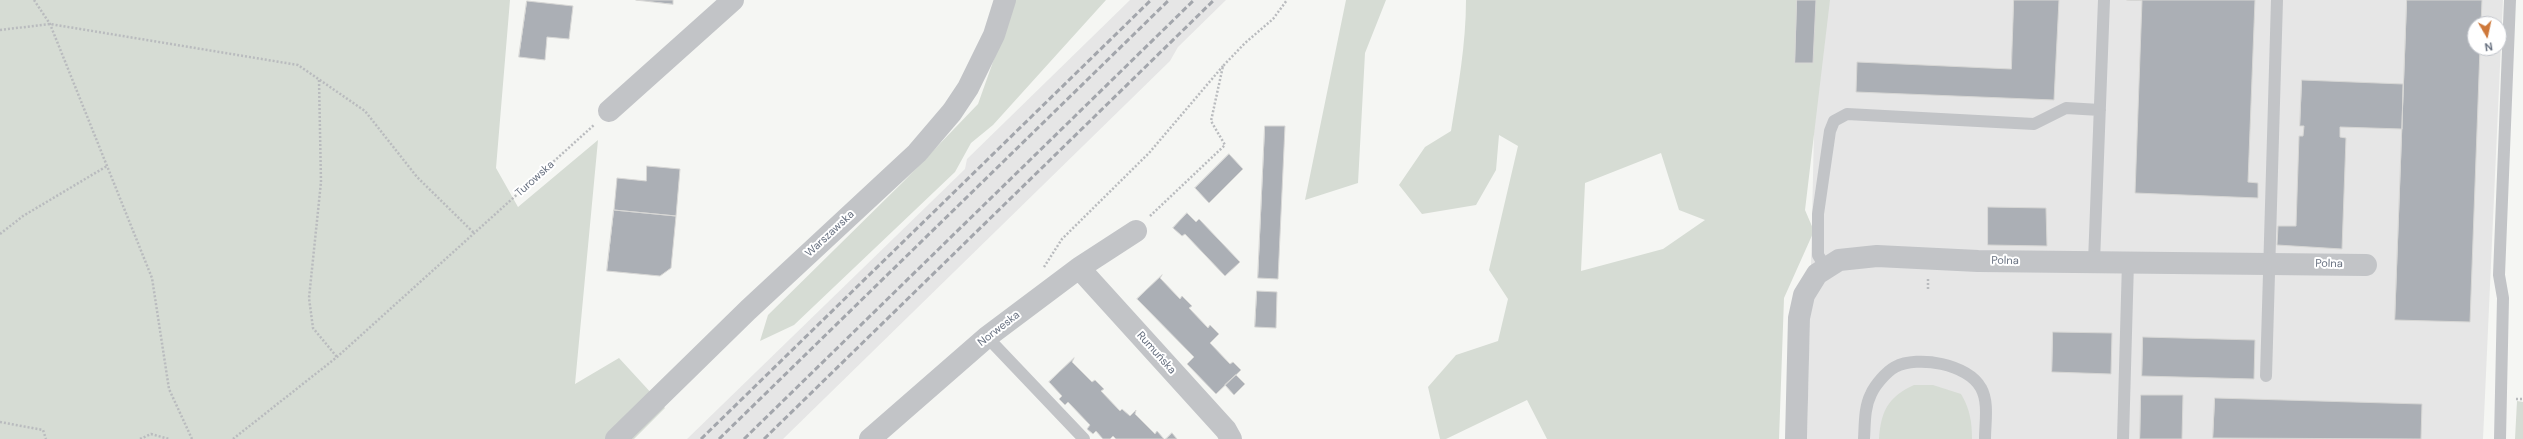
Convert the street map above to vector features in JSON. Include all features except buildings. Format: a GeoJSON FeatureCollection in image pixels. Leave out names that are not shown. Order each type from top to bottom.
{"type":"FeatureCollection","features":[{"type":"Feature","properties":{"kind":"street"},"geometry":{"type":"LineString","coordinates":[[609,111],[733,0]]}},
{"type":"Feature","properties":{"kind":"street","name":"Warszawska"},"geometry":{"type":"LineString","coordinates":[[616,439],[748,310],[917,153],[952,112],[968,88],[994,34],[1004,0]]}},
{"type":"Feature","properties":{"kind":"street","name":"Norweska"},"geometry":{"type":"LineString","coordinates":[[870,439],[987,337],[1078,268],[1136,231]]}},
{"type":"Feature","properties":{"kind":"street","name":"Polna"},"geometry":{"type":"LineString","coordinates":[[1796,439],[1799,318],[1804,296],[1817,274],[1840,260],[1877,256],[1978,261],[2366,265]]}},
{"type":"Feature","properties":{"kind":"street","name":"Rumuńska"},"geometry":{"type":"LineString","coordinates":[[1078,268],[1226,430],[1231,439]]}},
{"type":"Feature","properties":{"kind":"lane"},"geometry":{"type":"LineString","coordinates":[[2094,262],[2104,0]]}},
{"type":"Feature","properties":{"kind":"lane"},"geometry":{"type":"LineString","coordinates":[[2266,376],[2268,264],[2277,0]]}},
{"type":"Feature","properties":{"kind":"lane"},"geometry":{"type":"LineString","coordinates":[[2500,439],[2503,298],[2499,275],[2510,0]]}},
{"type":"Feature","properties":{"kind":"lane"},"geometry":{"type":"LineString","coordinates":[[1826,268],[1818,255],[1818,214],[1830,131],[1834,121],[1847,114],[2034,124],[2066,108],[2100,110]]}},
{"type":"Feature","properties":{"kind":"lane"},"geometry":{"type":"LineString","coordinates":[[2123,439],[2128,262]]}},
{"type":"Feature","properties":{"kind":"lane"},"geometry":{"type":"LineString","coordinates":[[987,337],[1084,439]]}},
{"type":"Feature","properties":{"kind":"lane"},"geometry":{"type":"LineString","coordinates":[[1864,439],[1865,410],[1871,393],[1895,367],[1911,363],[1950,364],[1968,373],[1981,388],[1986,408],[1985,439]]}},
{"type":"Feature","properties":{"kind":"path"},"geometry":{"type":"LineString","coordinates":[[34,0],[50,24],[152,278],[169,389],[192,439]]}},
{"type":"Feature","properties":{"kind":"path"},"geometry":{"type":"LineString","coordinates":[[1041,271],[1062,239],[1149,153],[1223,66],[1245,43],[1273,19],[1287,0]]}},
{"type":"Feature","properties":{"kind":"path"},"geometry":{"type":"LineString","coordinates":[[0,30],[50,24],[298,65],[365,111],[417,177],[474,233]]}},
{"type":"Feature","properties":{"kind":"path"},"geometry":{"type":"LineString","coordinates":[[1136,231],[1225,145],[1211,121],[1223,66]]}},
{"type":"Feature","properties":{"kind":"path"},"geometry":{"type":"LineString","coordinates":[[319,79],[321,182],[309,298],[313,328],[338,357]]}},
{"type":"Feature","properties":{"kind":"path","name":"Turowska"},"geometry":{"type":"LineString","coordinates":[[233,439],[338,357],[609,111]]}},
{"type":"Feature","properties":{"kind":"path"},"geometry":{"type":"LineString","coordinates":[[0,234],[23,216],[107,166]]}},
{"type":"Feature","properties":{"kind":"path"},"geometry":{"type":"LineString","coordinates":[[0,422],[43,430],[46,439]]}},
{"type":"Feature","properties":{"kind":"path"},"geometry":{"type":"LineString","coordinates":[[140,439],[151,434],[169,439]]}},
{"type":"Feature","properties":{"kind":"shaded area"},"geometry":{"type":"Polygon","coordinates":[[[0,0],[510,0],[496,168],[518,207],[598,140],[575,384],[619,358],[665,408],[634,439],[0,439],[0,0]]]}},
{"type":"Feature","properties":{"kind":"shaded area"},"geometry":{"type":"Polygon","coordinates":[[[1015,0],[1106,0],[993,125],[971,143],[955,172],[794,325],[760,341],[768,315],[904,181],[978,104],[1015,0]]]}},
{"type":"Feature","properties":{"kind":"shaded area"},"geometry":{"type":"Polygon","coordinates":[[[1130,0],[1226,0],[1178,47],[1170,61],[783,439],[687,439],[965,169],[967,159],[1130,0]]]}},
{"type":"Feature","properties":{"kind":"shaded area"},"geometry":{"type":"Polygon","coordinates":[[[1346,0],[1386,0],[1365,53],[1358,183],[1305,200],[1346,0]]]}},
{"type":"Feature","properties":{"kind":"shaded area"},"geometry":{"type":"Polygon","coordinates":[[[1466,0],[1830,0],[1805,210],[1814,231],[1784,298],[1779,439],[1547,439],[1527,400],[1446,439],[1440,439],[1428,387],[1456,355],[1498,341],[1508,299],[1489,270],[1518,146],[1499,135],[1496,170],[1476,205],[1422,214],[1399,185],[1425,147],[1451,131],[1461,66],[1466,16],[1466,0]],[[1661,153],[1585,183],[1581,271],[1663,249],[1705,220],[1679,210],[1661,153]]]}},
{"type":"Feature","properties":{"kind":"shaded area"},"geometry":{"type":"Polygon","coordinates":[[[1817,0],[2503,0],[2502,16],[2467,16],[2467,56],[2500,56],[2483,439],[1807,439],[1817,0]]]}},
{"type":"Feature","properties":{"kind":"shaded area"},"geometry":{"type":"Polygon","coordinates":[[[1914,385],[1933,385],[1961,394],[1967,405],[1970,416],[1972,439],[1879,439],[1882,420],[1888,406],[1898,395],[1914,385]]]}},
{"type":"Feature","properties":{"kind":"shaded area"},"geometry":{"type":"Polygon","coordinates":[[[2517,401],[2523,402],[2523,439],[2515,439],[2517,401]]]}},
{"type":"Feature","properties":{"kind":"railway"},"geometry":{"type":"LineString","coordinates":[[701,439],[1151,0]]}},
{"type":"Feature","properties":{"kind":"railway"},"geometry":{"type":"LineString","coordinates":[[719,439],[1169,0]]}},
{"type":"Feature","properties":{"kind":"railway"},"geometry":{"type":"LineString","coordinates":[[744,439],[1194,0]]}},
{"type":"Feature","properties":{"kind":"railway"},"geometry":{"type":"LineString","coordinates":[[764,439],[1214,0]]}}]}
